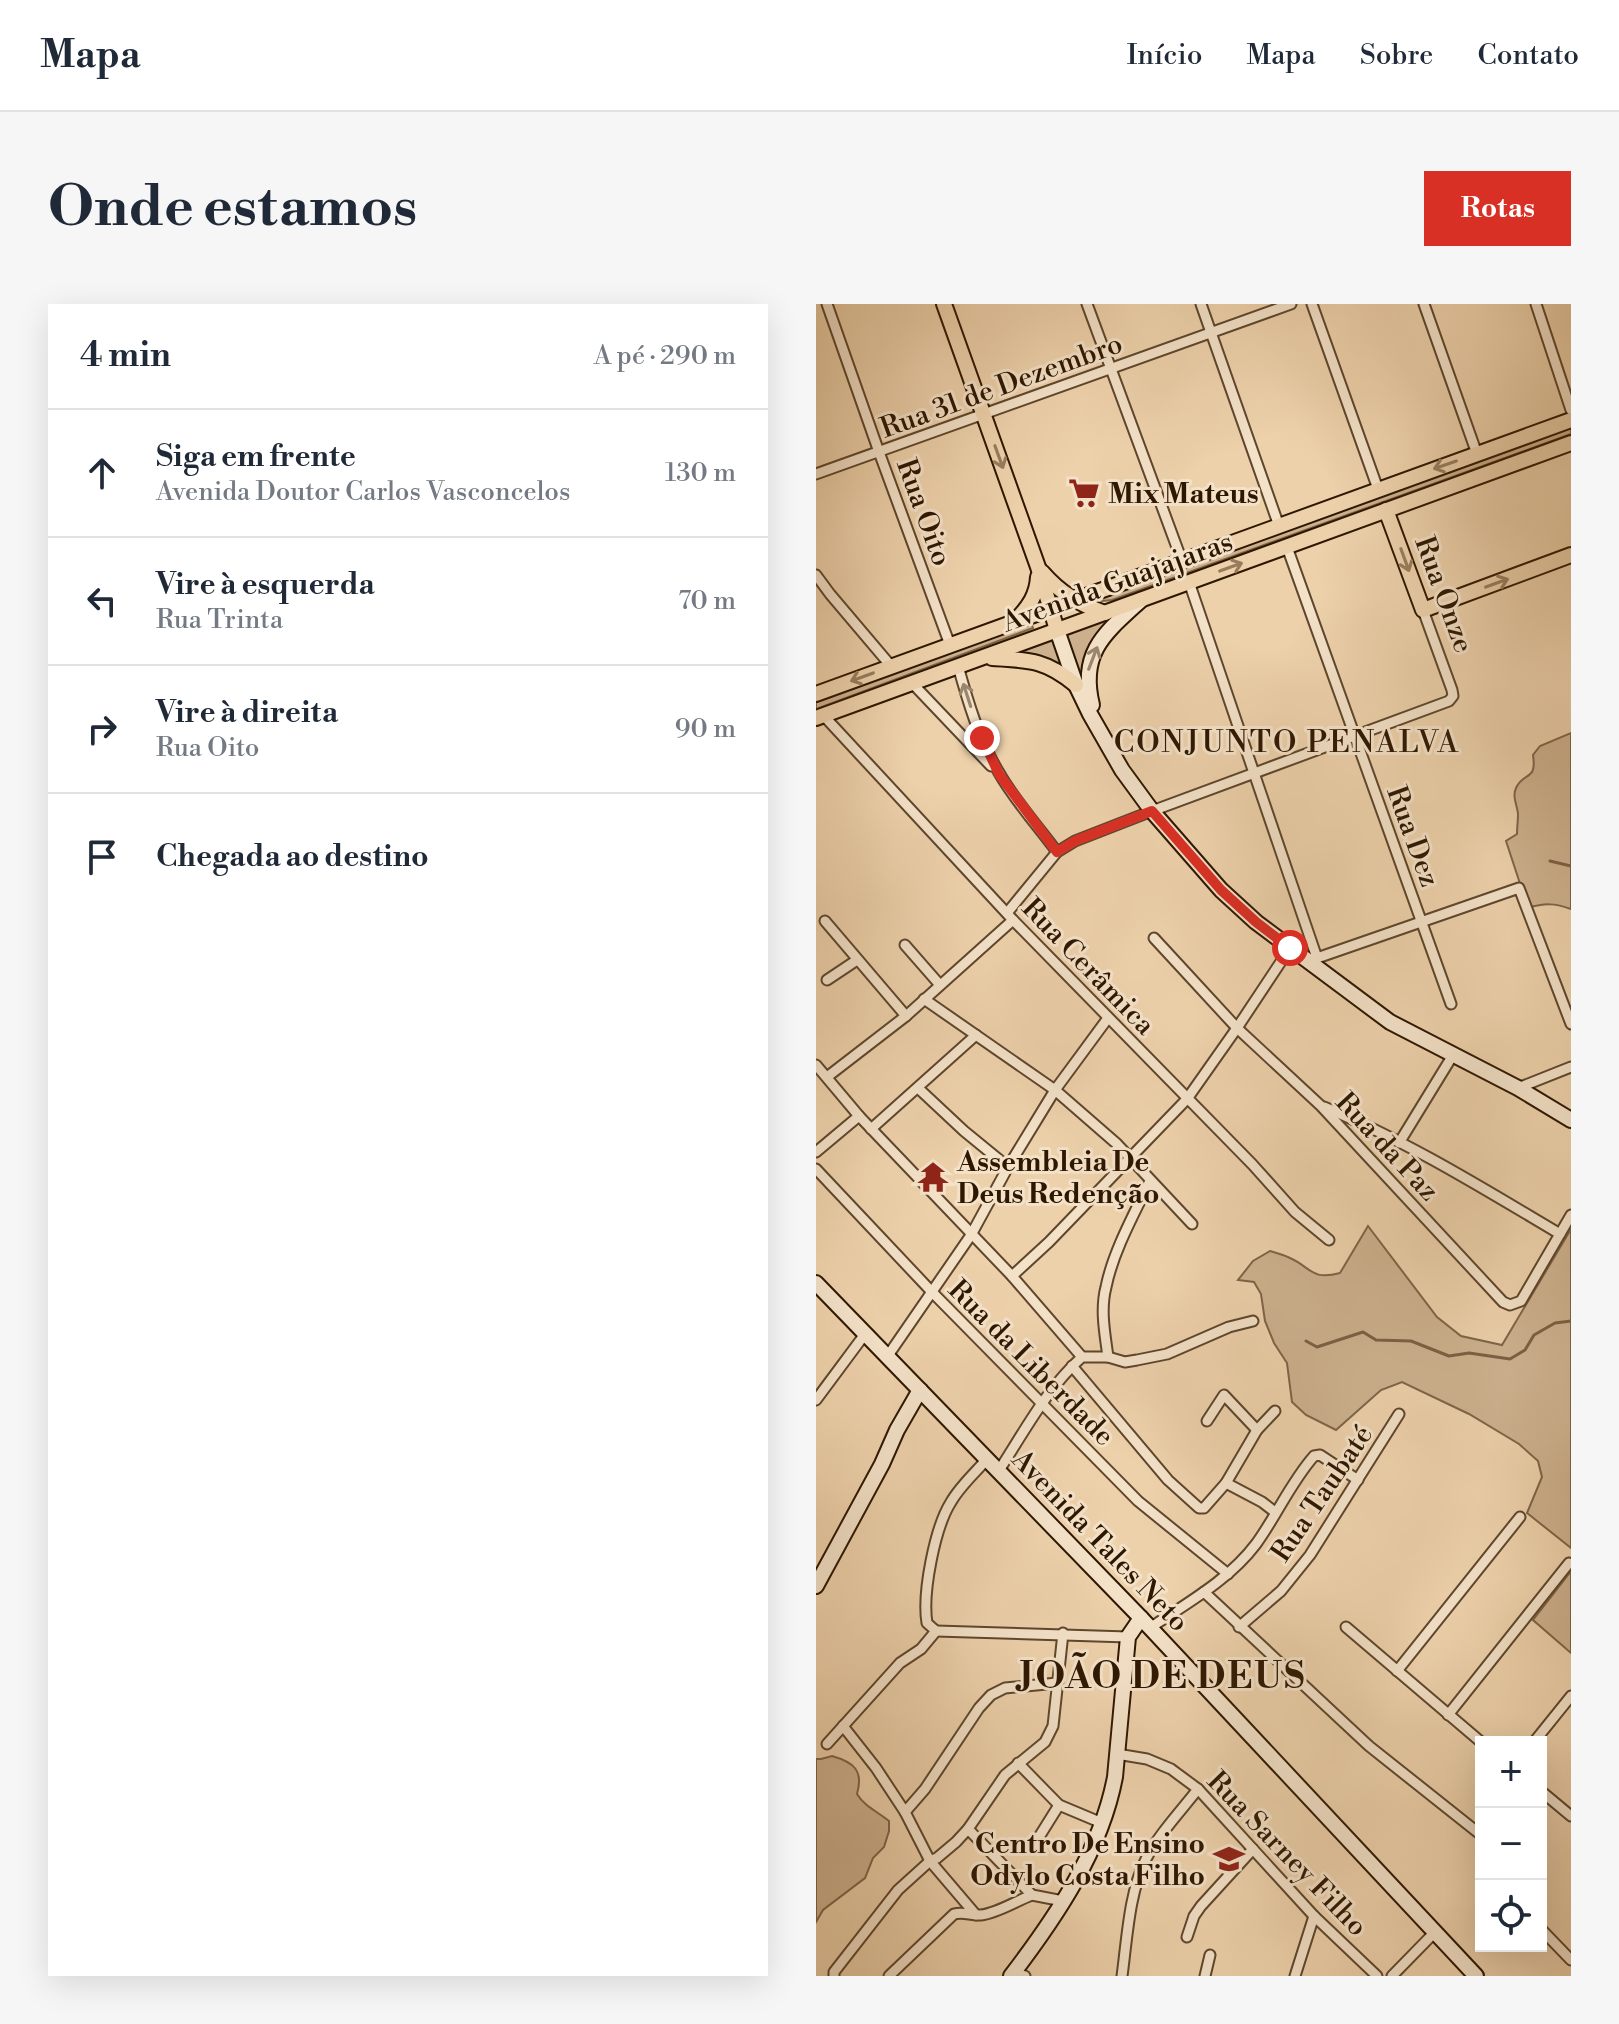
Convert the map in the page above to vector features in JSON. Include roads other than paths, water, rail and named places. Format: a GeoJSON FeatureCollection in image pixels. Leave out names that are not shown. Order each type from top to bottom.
{"type":"FeatureCollection","features":[{"type":"Feature","properties":{"kind":"main road"},"geometry":{"type":"LineString","coordinates":[[944,304],[1038,567],[1049,609],[1076,685],[1122,770],[1152,811],[1221,890],[1256,922],[1314,962],[1390,1022],[1518,1088],[1571,1120]]}},
{"type":"Feature","properties":{"kind":"main road","name":"Avenida Guajajaras"},"geometry":{"type":"LineString","coordinates":[[816,694],[1571,420]]}},
{"type":"Feature","properties":{"kind":"main road","name":"Avenida Guajajaras"},"geometry":{"type":"LineString","coordinates":[[820,717],[1571,443]]}},
{"type":"Feature","properties":{"kind":"main road","name":"Rua Onze"},"geometry":{"type":"LineString","coordinates":[[1386,510],[1423,610]]}},
{"type":"Feature","properties":{"kind":"main road"},"geometry":{"type":"LineString","coordinates":[[1423,610],[1571,555]]}},
{"type":"Feature","properties":{"kind":"main road"},"geometry":{"type":"LineString","coordinates":[[1038,567],[1073,600],[1105,613]]}},
{"type":"Feature","properties":{"kind":"main road"},"geometry":{"type":"LineString","coordinates":[[1014,621],[1028,607],[1036,592],[1038,567]]}},
{"type":"Feature","properties":{"kind":"main road"},"geometry":{"type":"LineString","coordinates":[[1100,732],[1088,691],[1091,657],[1104,636],[1141,600]]}},
{"type":"Feature","properties":{"kind":"main road"},"geometry":{"type":"LineString","coordinates":[[983,658],[1042,663],[1056,669],[1076,685]]}},
{"type":"Feature","properties":{"kind":"main road","name":"Avenida Tales Neto"},"geometry":{"type":"LineString","coordinates":[[816,1283],[1145,1623],[1476,1976]]}},
{"type":"Feature","properties":{"kind":"main road"},"geometry":{"type":"LineString","coordinates":[[816,1586],[920,1390]]}},
{"type":"Feature","properties":{"kind":"main road"},"geometry":{"type":"LineString","coordinates":[[1017,1975],[1063,1901],[1102,1823],[1111,1795],[1117,1754],[1128,1637],[1145,1623]]}},
{"type":"Feature","properties":{"kind":"street","name":"Rua Oito"},"geometry":{"type":"LineString","coordinates":[[827,304],[950,645]]}},
{"type":"Feature","properties":{"kind":"street"},"geometry":{"type":"LineString","coordinates":[[1087,304],[1182,561]]}},
{"type":"Feature","properties":{"kind":"street"},"geometry":{"type":"LineString","coordinates":[[1201,304],[1279,526]]}},
{"type":"Feature","properties":{"kind":"street","name":"Rua 31 de Dezembro"},"geometry":{"type":"LineString","coordinates":[[816,474],[1291,304]]}},
{"type":"Feature","properties":{"kind":"street"},"geometry":{"type":"LineString","coordinates":[[1312,304],[1378,489]]}},
{"type":"Feature","properties":{"kind":"street"},"geometry":{"type":"LineString","coordinates":[[1424,304],[1477,454]]}},
{"type":"Feature","properties":{"kind":"street"},"geometry":{"type":"LineString","coordinates":[[1536,304],[1571,410]]}},
{"type":"Feature","properties":{"kind":"street","name":"Rua Dez"},"geometry":{"type":"LineString","coordinates":[[1287,547],[1451,1004]]}},
{"type":"Feature","properties":{"kind":"street"},"geometry":{"type":"LineString","coordinates":[[816,575],[891,666]]}},
{"type":"Feature","properties":{"kind":"street"},"geometry":{"type":"LineString","coordinates":[[1189,582],[1314,962],[1519,888],[1571,1024]]}},
{"type":"Feature","properties":{"kind":"street","name":"Rua Onze"},"geometry":{"type":"LineString","coordinates":[[1356,737],[1449,701],[1453,696],[1423,610]]}},
{"type":"Feature","properties":{"kind":"street"},"geometry":{"type":"LineString","coordinates":[[958,666],[982,738],[999,774]]}},
{"type":"Feature","properties":{"kind":"street"},"geometry":{"type":"LineString","coordinates":[[912,683],[999,774],[1057,852]]}},
{"type":"Feature","properties":{"kind":"street","name":"Rua Cerâmica"},"geometry":{"type":"LineString","coordinates":[[820,717],[1295,1212],[1329,1240]]}},
{"type":"Feature","properties":{"kind":"street"},"geometry":{"type":"LineString","coordinates":[[827,1077],[906,1016],[940,985],[1010,916],[1057,852],[1075,841],[1152,811],[1356,737]]}},
{"type":"Feature","properties":{"kind":"street"},"geometry":{"type":"LineString","coordinates":[[825,921],[906,1016]]}},
{"type":"Feature","properties":{"kind":"street","name":"Rua da Paz"},"geometry":{"type":"LineString","coordinates":[[1154,938],[1237,1028],[1321,1106],[1503,1302],[1510,1305],[1521,1301],[1571,1215]]}},
{"type":"Feature","properties":{"kind":"street"},"geometry":{"type":"LineString","coordinates":[[905,945],[940,985]]}},
{"type":"Feature","properties":{"kind":"street"},"geometry":{"type":"LineString","coordinates":[[1012,1276],[1059,1232],[1187,1099],[1290,948]]}},
{"type":"Feature","properties":{"kind":"street"},"geometry":{"type":"LineString","coordinates":[[827,980],[857,960]]}},
{"type":"Feature","properties":{"kind":"street"},"geometry":{"type":"LineString","coordinates":[[924,999],[1055,1090],[1129,1157],[1192,1224]]}},
{"type":"Feature","properties":{"kind":"street"},"geometry":{"type":"LineString","coordinates":[[887,1357],[971,1235],[1055,1090],[1108,1018]]}},
{"type":"Feature","properties":{"kind":"street"},"geometry":{"type":"LineString","coordinates":[[871,1129],[976,1035]]}},
{"type":"Feature","properties":{"kind":"street"},"geometry":{"type":"LineString","coordinates":[[1399,1143],[1453,1055]]}},
{"type":"Feature","properties":{"kind":"street"},"geometry":{"type":"LineString","coordinates":[[816,1065],[871,1129],[1012,1276],[1082,1357]]}},
{"type":"Feature","properties":{"kind":"street"},"geometry":{"type":"LineString","coordinates":[[1518,1088],[1571,1067]]}},
{"type":"Feature","properties":{"kind":"street"},"geometry":{"type":"LineString","coordinates":[[918,1088],[1008,1167]]}},
{"type":"Feature","properties":{"kind":"street"},"geometry":{"type":"LineString","coordinates":[[1321,1106],[1399,1143],[1560,1234]]}},
{"type":"Feature","properties":{"kind":"street"},"geometry":{"type":"LineString","coordinates":[[816,1152],[859,1116]]}},
{"type":"Feature","properties":{"kind":"street","name":"Rua da Liberdade"},"geometry":{"type":"LineString","coordinates":[[816,1169],[1138,1501],[1228,1574]]}},
{"type":"Feature","properties":{"kind":"street"},"geometry":{"type":"LineString","coordinates":[[1108,1357],[1104,1323],[1105,1289],[1150,1181]]}},
{"type":"Feature","properties":{"kind":"street"},"geometry":{"type":"LineString","coordinates":[[998,1472],[1043,1403],[1082,1357],[1108,1357],[1125,1362],[1167,1354],[1229,1327],[1253,1321]]}},
{"type":"Feature","properties":{"kind":"street"},"geometry":{"type":"LineString","coordinates":[[816,1400],[865,1334]]}},
{"type":"Feature","properties":{"kind":"street"},"geometry":{"type":"LineString","coordinates":[[1072,1366],[1168,1480],[1199,1508],[1204,1508],[1226,1483],[1257,1430],[1275,1411]]}},
{"type":"Feature","properties":{"kind":"street"},"geometry":{"type":"LineString","coordinates":[[1207,1421],[1224,1395],[1257,1430]]}},
{"type":"Feature","properties":{"kind":"street","name":"Rua Taubaté"},"geometry":{"type":"LineString","coordinates":[[1239,1627],[1281,1591],[1310,1555],[1399,1414]]}},
{"type":"Feature","properties":{"kind":"street"},"geometry":{"type":"LineString","coordinates":[[1145,1623],[1204,1592],[1228,1574],[1256,1544],[1312,1458],[1320,1455],[1358,1480]]}},
{"type":"Feature","properties":{"kind":"street"},"geometry":{"type":"LineString","coordinates":[[987,1459],[958,1492],[943,1518],[931,1559],[926,1595],[927,1623],[936,1631],[1128,1637]]}},
{"type":"Feature","properties":{"kind":"street"},"geometry":{"type":"LineString","coordinates":[[1226,1483],[1275,1512]]}},
{"type":"Feature","properties":{"kind":"street"},"geometry":{"type":"LineString","coordinates":[[1397,1671],[1520,1517]]}},
{"type":"Feature","properties":{"kind":"street"},"geometry":{"type":"LineString","coordinates":[[1448,1715],[1569,1563]]}},
{"type":"Feature","properties":{"kind":"street"},"geometry":{"type":"LineString","coordinates":[[1204,1592],[1369,1746],[1475,1830]]}},
{"type":"Feature","properties":{"kind":"street"},"geometry":{"type":"LineString","coordinates":[[1346,1627],[1475,1737]]}},
{"type":"Feature","properties":{"kind":"street"},"geometry":{"type":"LineString","coordinates":[[827,1744],[900,1663],[921,1649],[936,1631]]}},
{"type":"Feature","properties":{"kind":"street"},"geometry":{"type":"LineString","coordinates":[[834,1974],[898,1890],[930,1861],[946,1852],[968,1829],[1005,1775],[1045,1742],[1053,1726],[1063,1633]]}},
{"type":"Feature","properties":{"kind":"street"},"geometry":{"type":"LineString","coordinates":[[905,1812],[925,1789],[991,1695],[1005,1688],[1057,1683]]}},
{"type":"Feature","properties":{"kind":"street"},"geometry":{"type":"LineString","coordinates":[[1539,1736],[1571,1696]]}},
{"type":"Feature","properties":{"kind":"street"},"geometry":{"type":"LineString","coordinates":[[843,1726],[905,1812],[930,1861],[976,1915]]}},
{"type":"Feature","properties":{"kind":"street","name":"Rua Sarney Filho"},"geometry":{"type":"LineString","coordinates":[[1117,1754],[1147,1759],[1171,1769],[1198,1789],[1314,1916],[1377,1976]]}},
{"type":"Feature","properties":{"kind":"street"},"geometry":{"type":"LineString","coordinates":[[1018,1763],[1059,1805],[1102,1823]]}},
{"type":"Feature","properties":{"kind":"street"},"geometry":{"type":"LineString","coordinates":[[1122,1976],[1134,1896],[1145,1861],[1198,1789]]}},
{"type":"Feature","properties":{"kind":"street"},"geometry":{"type":"LineString","coordinates":[[1547,1795],[1569,1810]]}},
{"type":"Feature","properties":{"kind":"street"},"geometry":{"type":"LineString","coordinates":[[1034,1845],[1059,1805]]}},
{"type":"Feature","properties":{"kind":"street"},"geometry":{"type":"LineString","coordinates":[[968,1829],[1032,1895]]}},
{"type":"Feature","properties":{"kind":"street"},"geometry":{"type":"LineString","coordinates":[[1187,1937],[1201,1906],[1253,1849]]}},
{"type":"Feature","properties":{"kind":"street"},"geometry":{"type":"LineString","coordinates":[[889,1976],[954,1914],[976,1915],[996,1911],[1032,1895],[1063,1901]]}},
{"type":"Feature","properties":{"kind":"street"},"geometry":{"type":"LineString","coordinates":[[1295,1976],[1314,1916]]}},
{"type":"Feature","properties":{"kind":"street"},"geometry":{"type":"LineString","coordinates":[[1392,1976],[1434,1933]]}},
{"type":"Feature","properties":{"kind":"street"},"geometry":{"type":"LineString","coordinates":[[1547,1935],[1571,1960]]}},
{"type":"Feature","properties":{"kind":"street"},"geometry":{"type":"LineString","coordinates":[[1205,1976],[1210,1955]]}},
{"type":"Feature","properties":{"kind":"waterway"},"geometry":{"type":"LineString","coordinates":[[1550,861],[1571,866]]}},
{"type":"Feature","properties":{"kind":"waterway"},"geometry":{"type":"LineString","coordinates":[[1306,1341],[1317,1347],[1363,1332],[1376,1340],[1411,1341],[1449,1356],[1469,1353],[1510,1359],[1525,1350],[1534,1335],[1555,1323],[1571,1321]]}},
{"type":"Feature","properties":{"kind":"place","name":"Mix Mateus"},"geometry":{"type":"Point","coordinates":[1084,493]}},
{"type":"Feature","properties":{"kind":"place","name":"Assembleia De Deus Redenção"},"geometry":{"type":"Point","coordinates":[933,1177]}},
{"type":"Feature","properties":{"kind":"place","name":"Centro De Ensino Odylo Costa Filho"},"geometry":{"type":"Point","coordinates":[1229,1859]}},
{"type":"Feature","properties":{"kind":"district","name":"CONJUNTO PENALVA"},"geometry":{"type":"Point","coordinates":[1287,742]}},
{"type":"Feature","properties":{"kind":"district","name":"JOÃO DE DEUS"},"geometry":{"type":"Point","coordinates":[1163,1675]}}]}
